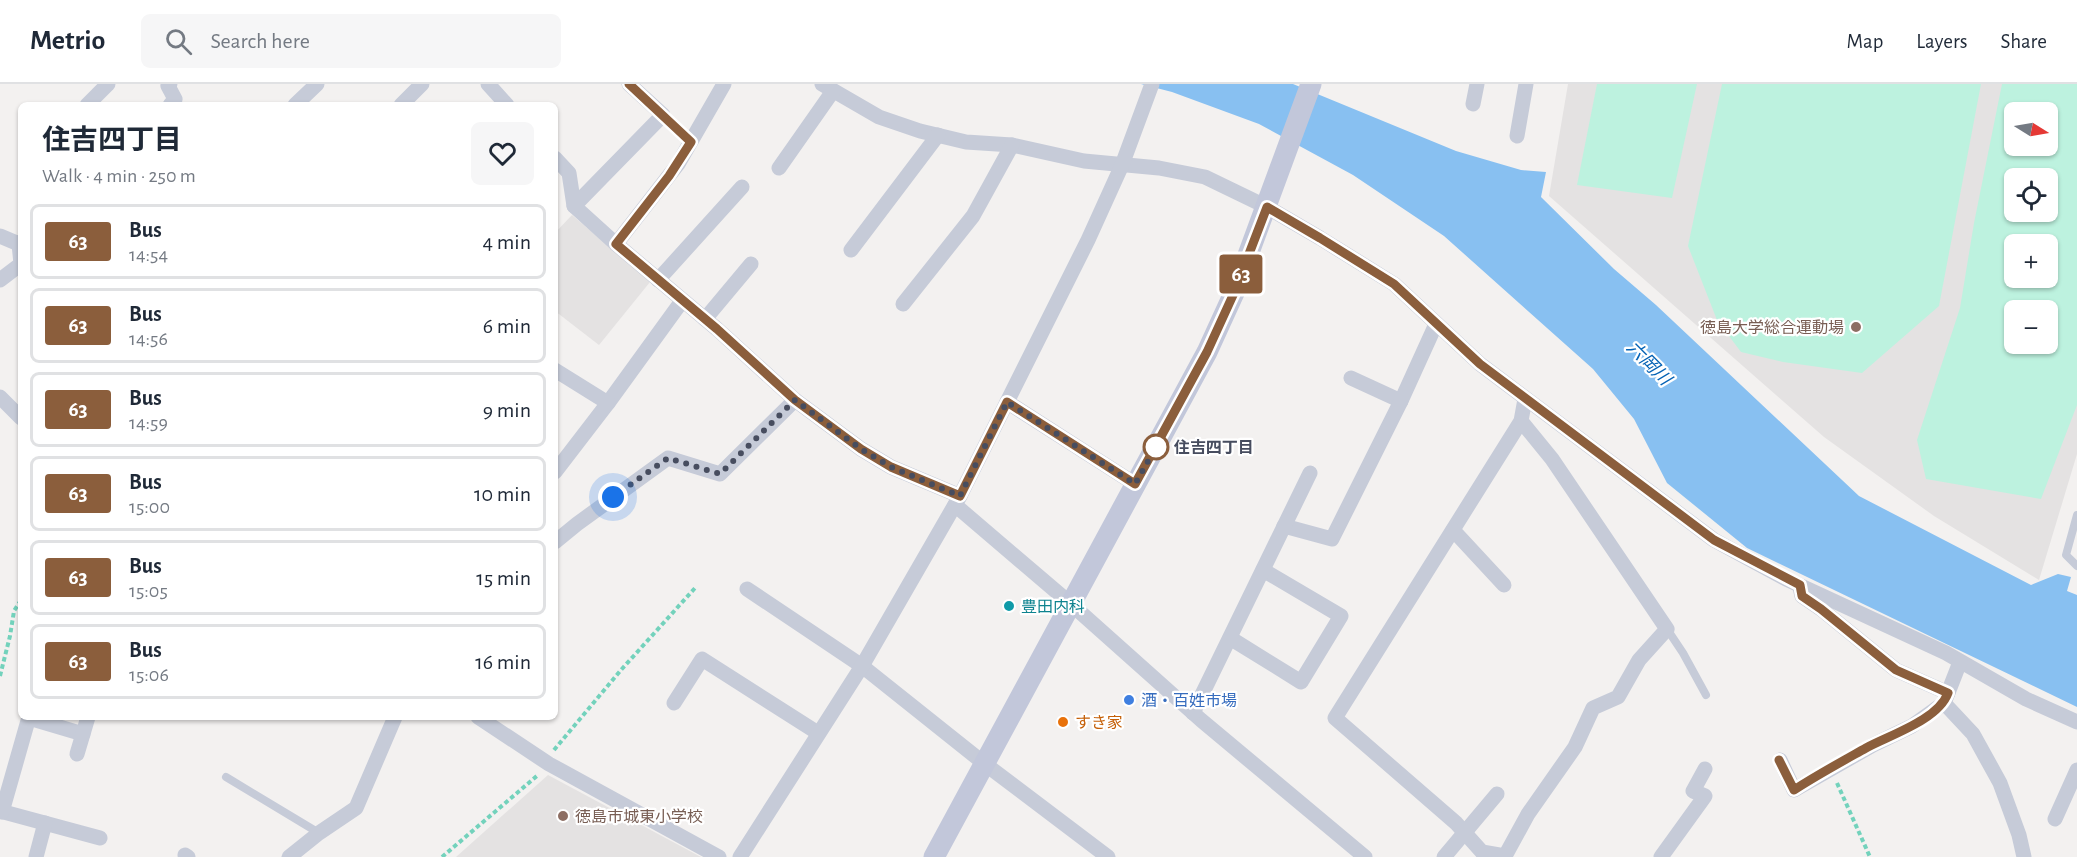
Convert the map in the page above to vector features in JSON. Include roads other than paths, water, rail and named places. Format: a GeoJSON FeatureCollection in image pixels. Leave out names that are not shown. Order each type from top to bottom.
{"type":"FeatureCollection","features":[{"type":"Feature","properties":{"kind":"street"},"geometry":{"type":"LineString","coordinates":[[90,102],[108,84]]}},
{"type":"Feature","properties":{"kind":"street"},"geometry":{"type":"LineString","coordinates":[[298,102],[317,84]]}},
{"type":"Feature","properties":{"kind":"street"},"geometry":{"type":"LineString","coordinates":[[404,102],[422,84]]}},
{"type":"Feature","properties":{"kind":"street"},"geometry":{"type":"LineString","coordinates":[[488,84],[504,102]]}},
{"type":"Feature","properties":{"kind":"street"},"geometry":{"type":"LineString","coordinates":[[574,206],[663,115],[629,84]]}},
{"type":"Feature","properties":{"kind":"street"},"geometry":{"type":"LineString","coordinates":[[616,244],[666,180],[724,84]]}},
{"type":"Feature","properties":{"kind":"street"},"geometry":{"type":"LineString","coordinates":[[1473,104],[1477,84]]}},
{"type":"Feature","properties":{"kind":"street"},"geometry":{"type":"LineString","coordinates":[[1517,136],[1526,84]]}},
{"type":"Feature","properties":{"kind":"street"},"geometry":{"type":"LineString","coordinates":[[167,85],[175,99],[172,102]]}},
{"type":"Feature","properties":{"kind":"street"},"geometry":{"type":"LineString","coordinates":[[934,857],[1207,352],[1234,293],[1311,85]]}},
{"type":"Feature","properties":{"kind":"street"},"geometry":{"type":"LineString","coordinates":[[778,168],[827,87],[879,117],[966,142],[1012,145],[1084,161],[1159,168],[1205,177],[1267,207],[1394,284],[1480,364],[1714,540],[1800,585],[1960,662],[2026,699],[2077,722]]}},
{"type":"Feature","properties":{"kind":"street"},"geometry":{"type":"LineString","coordinates":[[740,857],[862,666],[957,500],[1088,240],[1122,165],[1151,88]]}},
{"type":"Feature","properties":{"kind":"street"},"geometry":{"type":"LineString","coordinates":[[851,250],[938,135]]}},
{"type":"Feature","properties":{"kind":"street"},"geometry":{"type":"LineString","coordinates":[[903,304],[972,216],[1012,145]]}},
{"type":"Feature","properties":{"kind":"street"},"geometry":{"type":"LineString","coordinates":[[558,161],[569,173],[574,206],[795,400],[861,449],[891,467],[957,500],[1193,713],[1365,857]]}},
{"type":"Feature","properties":{"kind":"street"},"geometry":{"type":"LineString","coordinates":[[658,280],[742,187]]}},
{"type":"Feature","properties":{"kind":"street"},"geometry":{"type":"LineString","coordinates":[[0,236],[18,242]]}},
{"type":"Feature","properties":{"kind":"street"},"geometry":{"type":"LineString","coordinates":[[705,319],[751,264]]}},
{"type":"Feature","properties":{"kind":"street"},"geometry":{"type":"LineString","coordinates":[[0,280],[18,266]]}},
{"type":"Feature","properties":{"kind":"street"},"geometry":{"type":"LineString","coordinates":[[558,468],[682,301]]}},
{"type":"Feature","properties":{"kind":"street"},"geometry":{"type":"LineString","coordinates":[[1284,526],[1332,539],[1401,401],[1436,324]]}},
{"type":"Feature","properties":{"kind":"street"},"geometry":{"type":"LineString","coordinates":[[558,372],[608,402]]}},
{"type":"Feature","properties":{"kind":"street"},"geometry":{"type":"LineString","coordinates":[[1351,378],[1401,401]]}},
{"type":"Feature","properties":{"kind":"street"},"geometry":{"type":"LineString","coordinates":[[0,398],[18,415]]}},
{"type":"Feature","properties":{"kind":"street"},"geometry":{"type":"LineString","coordinates":[[1521,421],[1552,459],[1667,629],[1639,660],[1618,697],[1593,708],[1575,747],[1528,814],[1505,856],[1482,852],[1464,832],[1335,718],[1521,421],[1525,399]]}},
{"type":"Feature","properties":{"kind":"street"},"geometry":{"type":"LineString","coordinates":[[558,540],[668,458],[720,474],[795,400]]}},
{"type":"Feature","properties":{"kind":"street"},"geometry":{"type":"LineString","coordinates":[[1007,402],[1135,484]]}},
{"type":"Feature","properties":{"kind":"street"},"geometry":{"type":"LineString","coordinates":[[1193,713],[1310,472]]}},
{"type":"Feature","properties":{"kind":"street"},"geometry":{"type":"LineString","coordinates":[[1453,530],[1504,585]]}},
{"type":"Feature","properties":{"kind":"street"},"geometry":{"type":"LineString","coordinates":[[1230,638],[1301,682],[1341,616],[1263,570]]}},
{"type":"Feature","properties":{"kind":"street"},"geometry":{"type":"LineString","coordinates":[[1800,585],[1802,596],[1896,670],[1946,698],[1973,734],[2000,783],[2019,835],[2024,857]]}},
{"type":"Feature","properties":{"kind":"street"},"geometry":{"type":"LineString","coordinates":[[747,589],[862,666],[985,764],[1108,857]]}},
{"type":"Feature","properties":{"kind":"street"},"geometry":{"type":"LineString","coordinates":[[674,703],[702,659],[818,733]]}},
{"type":"Feature","properties":{"kind":"street"},"geometry":{"type":"LineString","coordinates":[[1779,760],[1794,790],[1830,768],[1912,726],[1946,698],[1960,662]]}},
{"type":"Feature","properties":{"kind":"street"},"geometry":{"type":"LineString","coordinates":[[28,720],[1,811],[100,838]]}},
{"type":"Feature","properties":{"kind":"street"},"geometry":{"type":"LineString","coordinates":[[36,720],[83,734]]}},
{"type":"Feature","properties":{"kind":"street"},"geometry":{"type":"LineString","coordinates":[[78,754],[87,720]]}},
{"type":"Feature","properties":{"kind":"street"},"geometry":{"type":"LineString","coordinates":[[289,857],[356,808],[394,720]]}},
{"type":"Feature","properties":{"kind":"street"},"geometry":{"type":"LineString","coordinates":[[483,720],[547,762],[719,857]]}},
{"type":"Feature","properties":{"kind":"street"},"geometry":{"type":"LineString","coordinates":[[1661,857],[1705,796],[1693,791],[1705,769]]}},
{"type":"Feature","properties":{"kind":"street"},"geometry":{"type":"LineString","coordinates":[[2055,819],[2077,770]]}},
{"type":"Feature","properties":{"kind":"street"},"geometry":{"type":"LineString","coordinates":[[1444,857],[1497,794]]}},
{"type":"Feature","properties":{"kind":"street"},"geometry":{"type":"LineString","coordinates":[[36,857],[45,823]]}},
{"type":"Feature","properties":{"kind":"lane"},"geometry":{"type":"LineString","coordinates":[[663,115],[691,142]]}},
{"type":"Feature","properties":{"kind":"lane"},"geometry":{"type":"LineString","coordinates":[[2077,515],[2066,555],[2077,566]]}},
{"type":"Feature","properties":{"kind":"lane"},"geometry":{"type":"LineString","coordinates":[[1667,629],[1706,695]]}},
{"type":"Feature","properties":{"kind":"lane"},"geometry":{"type":"LineString","coordinates":[[226,777],[319,833]]}},
{"type":"Feature","properties":{"kind":"water","name":"六岡川"},"geometry":{"type":"Polygon","coordinates":[[[1141,84],[1293,84],[1456,151],[1521,170],[1546,172],[1541,197],[1614,269],[1656,305],[1859,496],[2031,585],[2058,574],[2071,577],[2067,591],[2077,595],[2077,707],[1747,548],[1667,483],[1634,419],[1593,369],[1444,236],[1353,175],[1259,124],[1172,92],[1141,84]]]}},
{"type":"Feature","properties":{"kind":"place","name":"徳島大学総合運動場"},"geometry":{"type":"Point","coordinates":[1856,327]}},
{"type":"Feature","properties":{"kind":"place","name":"住吉四丁目"},"geometry":{"type":"Point","coordinates":[1156,447]}},
{"type":"Feature","properties":{"kind":"place","name":"豊田内科"},"geometry":{"type":"Point","coordinates":[1009,606]}},
{"type":"Feature","properties":{"kind":"place","name":"酒・百姓市場"},"geometry":{"type":"Point","coordinates":[1129,700]}},
{"type":"Feature","properties":{"kind":"place","name":"すき家"},"geometry":{"type":"Point","coordinates":[1063,722]}},
{"type":"Feature","properties":{"kind":"place","name":"徳島市城東小学校"},"geometry":{"type":"Point","coordinates":[563,816]}}]}
